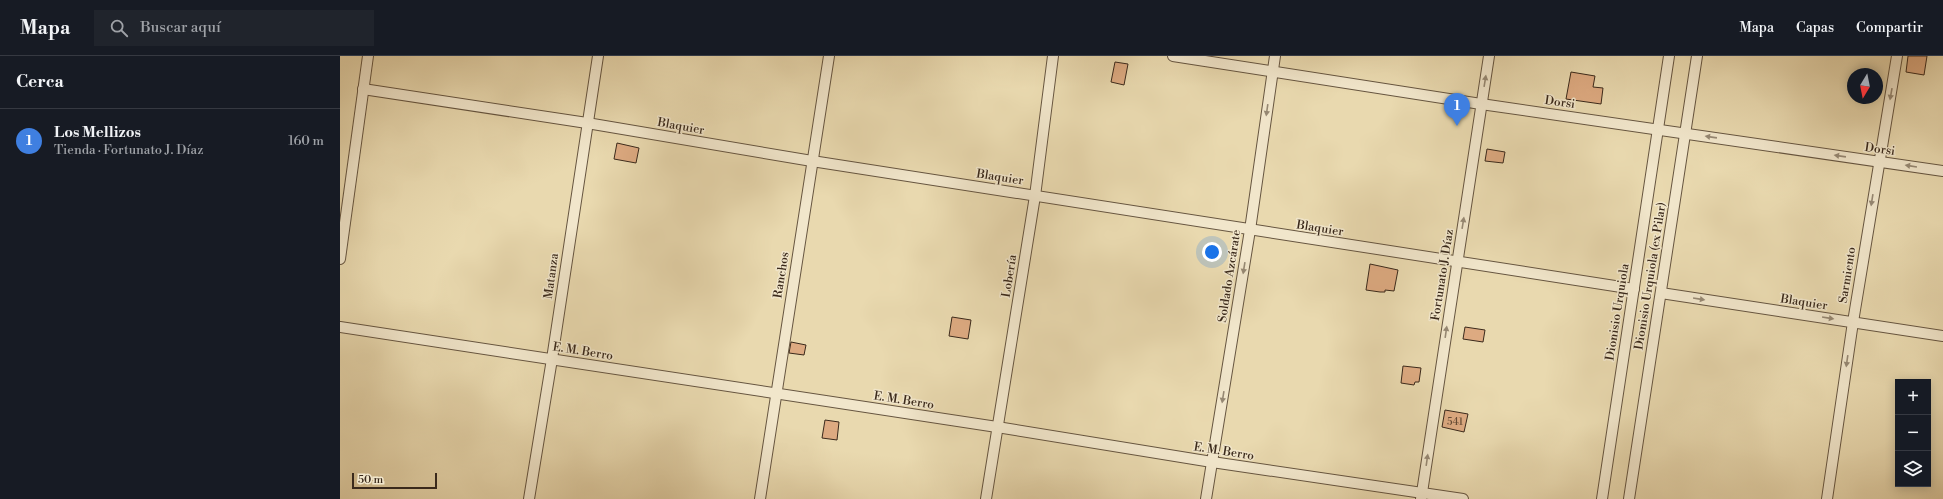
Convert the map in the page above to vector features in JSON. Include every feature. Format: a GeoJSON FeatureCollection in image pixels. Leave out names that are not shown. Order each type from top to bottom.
{"type":"FeatureCollection","features":[{"type":"Feature","properties":{"kind":"street"},"geometry":{"type":"LineString","coordinates":[[340,259],[368,56]]}},
{"type":"Feature","properties":{"kind":"street","name":"Matanza"},"geometry":{"type":"LineString","coordinates":[[529,499],[552,359],[586,124],[598,56]]}},
{"type":"Feature","properties":{"kind":"street","name":"Ranchos"},"geometry":{"type":"LineString","coordinates":[[760,499],[829,56]]}},
{"type":"Feature","properties":{"kind":"street","name":"Lobería"},"geometry":{"type":"LineString","coordinates":[[986,499],[1035,196],[1053,56]]}},
{"type":"Feature","properties":{"kind":"street","name":"Dorsi"},"geometry":{"type":"LineString","coordinates":[[1173,56],[1481,104],[1943,171]]}},
{"type":"Feature","properties":{"kind":"street","name":"Soldado Azcárate"},"geometry":{"type":"LineString","coordinates":[[1206,499],[1250,230],[1275,56]]}},
{"type":"Feature","properties":{"kind":"street","name":"Fortunato J. Díaz"},"geometry":{"type":"LineString","coordinates":[[1422,496],[1456,262],[1489,56]]}},
{"type":"Feature","properties":{"kind":"street"},"geometry":{"type":"LineString","coordinates":[[1658,129],[1669,56]]}},
{"type":"Feature","properties":{"kind":"street","name":"Dionisio Urquiola (ex Pilar)"},"geometry":{"type":"LineString","coordinates":[[1629,499],[1697,56]]}},
{"type":"Feature","properties":{"kind":"street","name":"Sarmiento"},"geometry":{"type":"LineString","coordinates":[[1827,499],[1853,322],[1898,56]]}},
{"type":"Feature","properties":{"kind":"street","name":"Blaquier"},"geometry":{"type":"LineString","coordinates":[[363,89],[1250,230],[1634,288]]}},
{"type":"Feature","properties":{"kind":"street","name":"Dionisio Urquiola"},"geometry":{"type":"LineString","coordinates":[[1602,499],[1658,129]]}},
{"type":"Feature","properties":{"kind":"street","name":"Blaquier"},"geometry":{"type":"LineString","coordinates":[[1661,293],[1943,336]]}},
{"type":"Feature","properties":{"kind":"street","name":"E. M. Berro"},"geometry":{"type":"LineString","coordinates":[[340,327],[997,427],[1422,496],[1463,499]]}},
{"type":"Feature","properties":{"kind":"building"},"geometry":{"type":"Polygon","coordinates":[[[1908,56],[1927,56],[1924,75],[1906,72],[1908,56]]]}},
{"type":"Feature","properties":{"kind":"building"},"geometry":{"type":"Polygon","coordinates":[[[1115,62],[1128,64],[1124,85],[1111,82],[1115,62]]]}},
{"type":"Feature","properties":{"kind":"building"},"geometry":{"type":"Polygon","coordinates":[[[1571,72],[1595,76],[1593,87],[1603,88],[1601,104],[1566,99],[1571,72]]]}},
{"type":"Feature","properties":{"kind":"building"},"geometry":{"type":"Polygon","coordinates":[[[617,143],[639,148],[636,163],[614,159],[617,143]]]}},
{"type":"Feature","properties":{"kind":"building"},"geometry":{"type":"Polygon","coordinates":[[[1487,149],[1505,152],[1503,163],[1485,161],[1487,149]]]}},
{"type":"Feature","properties":{"kind":"building"},"geometry":{"type":"Polygon","coordinates":[[[1370,264],[1398,270],[1394,291],[1385,290],[1385,292],[1380,292],[1366,290],[1370,264]]]}},
{"type":"Feature","properties":{"kind":"building"},"geometry":{"type":"Polygon","coordinates":[[[952,317],[971,320],[968,339],[949,336],[952,317]]]}},
{"type":"Feature","properties":{"kind":"building"},"geometry":{"type":"Polygon","coordinates":[[[1465,327],[1485,330],[1483,342],[1463,339],[1465,327]]]}},
{"type":"Feature","properties":{"kind":"building"},"geometry":{"type":"Polygon","coordinates":[[[791,342],[806,345],[804,355],[789,353],[791,342]]]}},
{"type":"Feature","properties":{"kind":"building"},"geometry":{"type":"Polygon","coordinates":[[[1403,366],[1421,368],[1419,382],[1415,382],[1414,385],[1401,383],[1403,366]]]}},
{"type":"Feature","properties":{"kind":"building"},"geometry":{"type":"Polygon","coordinates":[[[1445,410],[1468,414],[1464,432],[1442,427],[1445,410]]]}},
{"type":"Feature","properties":{"kind":"building"},"geometry":{"type":"Polygon","coordinates":[[[825,420],[839,422],[837,440],[822,438],[825,420]]]}},
{"type":"Feature","properties":{"kind":"place","name":"Los Mellizos"},"geometry":{"type":"Point","coordinates":[1457,126]}}]}
